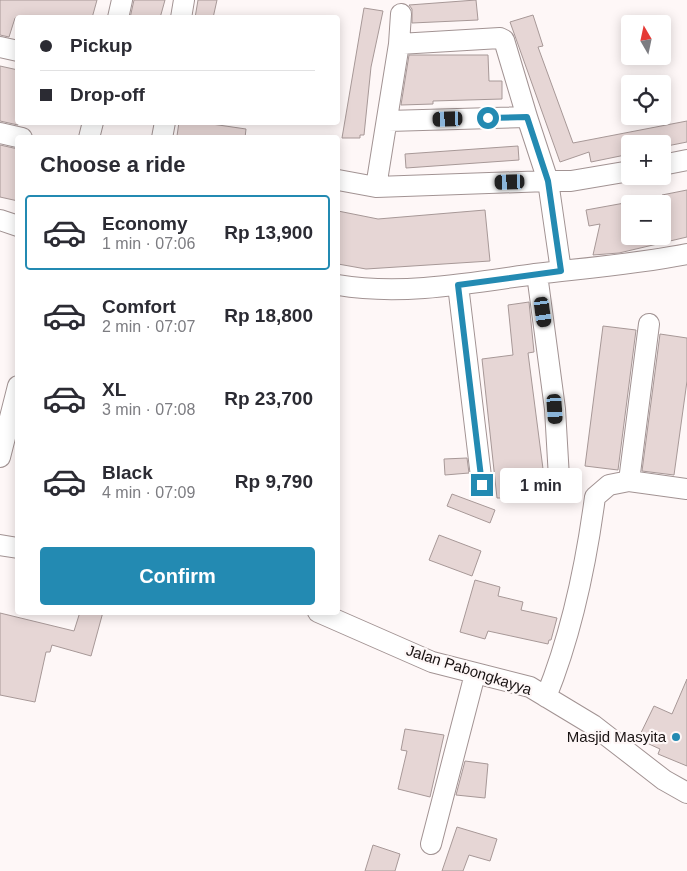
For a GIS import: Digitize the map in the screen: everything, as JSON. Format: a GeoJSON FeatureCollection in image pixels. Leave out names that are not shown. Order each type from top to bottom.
{"type":"FeatureCollection","features":[{"type":"Feature","properties":{"kind":"street"},"geometry":{"type":"LineString","coordinates":[[119,15],[122,0]]}},
{"type":"Feature","properties":{"kind":"street"},"geometry":{"type":"LineString","coordinates":[[182,15],[184,0]]}},
{"type":"Feature","properties":{"kind":"street"},"geometry":{"type":"LineString","coordinates":[[376,187],[388,121],[401,14]]}},
{"type":"Feature","properties":{"kind":"street"},"geometry":{"type":"LineString","coordinates":[[398,44],[500,38],[504,40],[548,181],[561,271]]}},
{"type":"Feature","properties":{"kind":"street"},"geometry":{"type":"LineString","coordinates":[[0,47],[15,50]]}},
{"type":"Feature","properties":{"kind":"street"},"geometry":{"type":"LineString","coordinates":[[388,121],[527,117]]}},
{"type":"Feature","properties":{"kind":"street"},"geometry":{"type":"LineString","coordinates":[[0,133],[15,136]]}},
{"type":"Feature","properties":{"kind":"street"},"geometry":{"type":"LineString","coordinates":[[671,163],[687,160]]}},
{"type":"Feature","properties":{"kind":"street"},"geometry":{"type":"LineString","coordinates":[[340,180],[376,187],[572,181],[621,173]]}},
{"type":"Feature","properties":{"kind":"street"},"geometry":{"type":"LineString","coordinates":[[0,220],[15,225]]}},
{"type":"Feature","properties":{"kind":"street"},"geometry":{"type":"LineString","coordinates":[[340,285],[385,289],[458,285],[561,271],[613,267],[687,254]]}},
{"type":"Feature","properties":{"kind":"street"},"geometry":{"type":"LineString","coordinates":[[537,274],[554,400],[559,478]]}},
{"type":"Feature","properties":{"kind":"street"},"geometry":{"type":"LineString","coordinates":[[458,285],[482,485]]}},
{"type":"Feature","properties":{"kind":"street"},"geometry":{"type":"LineString","coordinates":[[629,481],[650,324]]}},
{"type":"Feature","properties":{"kind":"street"},"geometry":{"type":"LineString","coordinates":[[0,458],[15,398]]}},
{"type":"Feature","properties":{"kind":"street"},"geometry":{"type":"LineString","coordinates":[[546,697],[556,674],[583,576],[596,497],[609,485],[629,481],[687,488]]}},
{"type":"Feature","properties":{"kind":"street"},"geometry":{"type":"LineString","coordinates":[[0,545],[15,548]]}},
{"type":"Feature","properties":{"kind":"street","name":"Jalan Pabongkayya"},"geometry":{"type":"LineString","coordinates":[[325,615],[432,662],[530,687],[593,725],[664,780],[687,793]]}},
{"type":"Feature","properties":{"kind":"street"},"geometry":{"type":"LineString","coordinates":[[431,844],[475,674]]}},
{"type":"Feature","properties":{"kind":"building"},"geometry":{"type":"Polygon","coordinates":[[[0,0],[97,0],[93,15],[15,15],[9,37],[0,35],[0,0]]]}},
{"type":"Feature","properties":{"kind":"building"},"geometry":{"type":"Polygon","coordinates":[[[134,0],[165,0],[161,15],[131,15],[134,0]]]}},
{"type":"Feature","properties":{"kind":"building"},"geometry":{"type":"Polygon","coordinates":[[[198,0],[217,0],[214,15],[196,15],[198,0]]]}},
{"type":"Feature","properties":{"kind":"building"},"geometry":{"type":"Polygon","coordinates":[[[476,0],[478,20],[412,23],[412,9],[409,5],[476,0]]]}},
{"type":"Feature","properties":{"kind":"building"},"geometry":{"type":"Polygon","coordinates":[[[364,8],[383,11],[371,67],[364,135],[360,135],[360,138],[342,138],[364,8]]]}},
{"type":"Feature","properties":{"kind":"building"},"geometry":{"type":"Polygon","coordinates":[[[533,15],[543,46],[538,47],[573,143],[687,121],[687,142],[671,145],[671,135],[621,135],[621,156],[591,162],[589,152],[560,162],[510,22],[533,15]]]}},
{"type":"Feature","properties":{"kind":"building"},"geometry":{"type":"Polygon","coordinates":[[[409,55],[488,55],[489,81],[502,81],[502,99],[433,101],[433,104],[401,105],[409,55]]]}},
{"type":"Feature","properties":{"kind":"building"},"geometry":{"type":"Polygon","coordinates":[[[0,66],[15,69],[15,124],[0,121],[0,66]]]}},
{"type":"Feature","properties":{"kind":"building"},"geometry":{"type":"Polygon","coordinates":[[[179,125],[219,125],[246,129],[245,135],[177,135],[179,125]]]}},
{"type":"Feature","properties":{"kind":"building"},"geometry":{"type":"Polygon","coordinates":[[[0,145],[15,148],[15,200],[0,197],[0,145]]]}},
{"type":"Feature","properties":{"kind":"building"},"geometry":{"type":"Polygon","coordinates":[[[518,146],[519,160],[406,168],[405,154],[518,146]]]}},
{"type":"Feature","properties":{"kind":"building"},"geometry":{"type":"Polygon","coordinates":[[[687,190],[687,237],[671,241],[671,195],[662,195],[687,190]]]}},
{"type":"Feature","properties":{"kind":"building"},"geometry":{"type":"Polygon","coordinates":[[[621,204],[621,245],[653,245],[619,253],[593,255],[600,224],[589,226],[586,210],[621,204]]]}},
{"type":"Feature","properties":{"kind":"building"},"geometry":{"type":"Polygon","coordinates":[[[485,210],[490,261],[366,269],[340,264],[340,211],[378,219],[485,210]]]}},
{"type":"Feature","properties":{"kind":"building"},"geometry":{"type":"Polygon","coordinates":[[[529,302],[534,352],[528,353],[546,492],[517,496],[517,498],[497,498],[482,359],[513,355],[508,305],[529,302]]]}},
{"type":"Feature","properties":{"kind":"building"},"geometry":{"type":"Polygon","coordinates":[[[603,326],[636,330],[618,470],[585,466],[603,326]]]}},
{"type":"Feature","properties":{"kind":"building"},"geometry":{"type":"Polygon","coordinates":[[[660,334],[687,338],[687,381],[674,475],[642,471],[660,334]]]}},
{"type":"Feature","properties":{"kind":"building"},"geometry":{"type":"Polygon","coordinates":[[[467,458],[469,473],[445,475],[444,459],[467,458]]]}},
{"type":"Feature","properties":{"kind":"building"},"geometry":{"type":"Polygon","coordinates":[[[452,494],[495,510],[490,523],[447,506],[452,494]]]}},
{"type":"Feature","properties":{"kind":"building"},"geometry":{"type":"Polygon","coordinates":[[[439,535],[481,551],[472,576],[429,560],[439,535]]]}},
{"type":"Feature","properties":{"kind":"building"},"geometry":{"type":"Polygon","coordinates":[[[475,580],[500,587],[498,596],[523,602],[521,610],[557,618],[551,640],[549,640],[548,644],[488,631],[485,639],[460,632],[475,580]]]}},
{"type":"Feature","properties":{"kind":"building"},"geometry":{"type":"Polygon","coordinates":[[[0,613],[74,631],[79,615],[102,615],[91,656],[52,645],[50,652],[46,652],[35,702],[0,695],[0,613]]]}},
{"type":"Feature","properties":{"kind":"building"},"geometry":{"type":"Polygon","coordinates":[[[687,679],[687,766],[658,754],[660,749],[638,739],[654,706],[672,714],[687,679]]]}},
{"type":"Feature","properties":{"kind":"building"},"geometry":{"type":"Polygon","coordinates":[[[405,729],[444,735],[430,797],[398,789],[407,751],[401,750],[405,729]]]}},
{"type":"Feature","properties":{"kind":"building"},"geometry":{"type":"Polygon","coordinates":[[[465,761],[488,764],[485,798],[456,795],[465,761]]]}},
{"type":"Feature","properties":{"kind":"building"},"geometry":{"type":"Polygon","coordinates":[[[457,827],[497,839],[490,861],[469,855],[463,871],[442,871],[457,827]]]}},
{"type":"Feature","properties":{"kind":"building"},"geometry":{"type":"Polygon","coordinates":[[[373,845],[400,854],[395,871],[365,871],[373,845]]]}},
{"type":"Feature","properties":{"kind":"place","name":"Masjid Masyita"},"geometry":{"type":"Point","coordinates":[676,737]}},
{"type":"Feature","properties":{"kind":"route"},"geometry":{"type":"LineString","coordinates":[[482,485],[458,285],[561,271],[548,181],[527,117],[488,118]]}}]}
